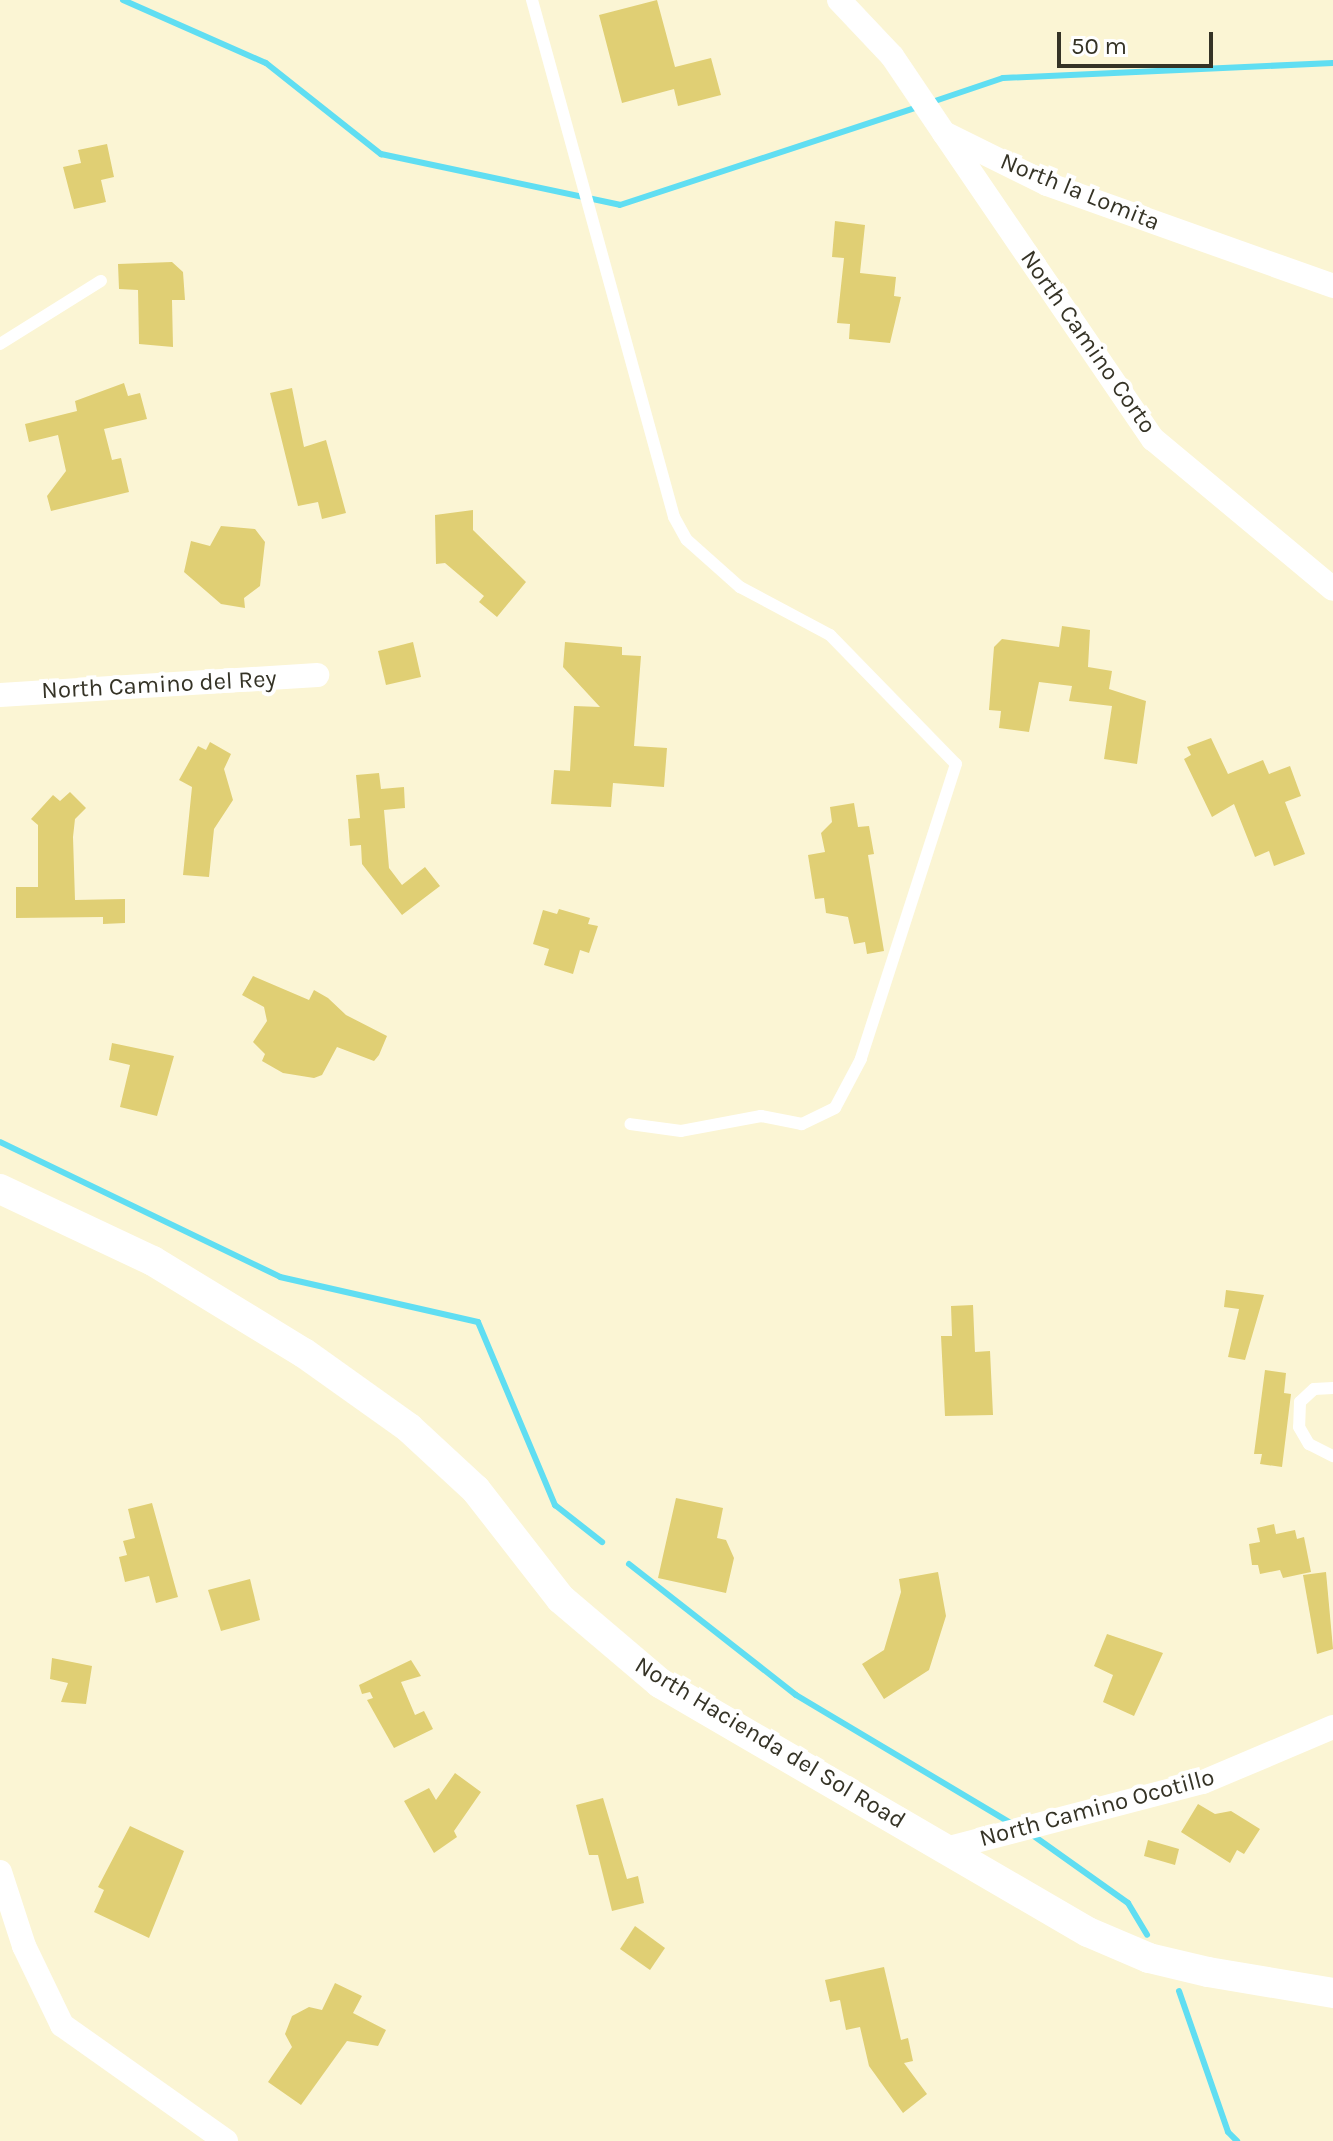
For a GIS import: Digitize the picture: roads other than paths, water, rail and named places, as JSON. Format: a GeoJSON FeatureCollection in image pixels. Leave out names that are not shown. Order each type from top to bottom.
{"type":"FeatureCollection","features":[{"type":"Feature","properties":{"kind":"street","name":"North la Lomita"},"geometry":{"type":"LineString","coordinates":[[839,0],[892,56],[944,133],[1047,184],[1333,286]]}},
{"type":"Feature","properties":{"kind":"street","name":"North Camino Corto"},"geometry":{"type":"LineString","coordinates":[[944,133],[1153,439],[1333,589]]}},
{"type":"Feature","properties":{"kind":"street","name":"North Camino del Rey"},"geometry":{"type":"LineString","coordinates":[[0,695],[317,675]]}},
{"type":"Feature","properties":{"kind":"street","name":"North Hacienda del Sol Road"},"geometry":{"type":"LineString","coordinates":[[0,1189],[144,1256],[304,1353],[420,1438],[476,1490],[561,1599],[660,1683],[949,1848],[1088,1932],[1149,1958],[1333,1993]]}},
{"type":"Feature","properties":{"kind":"street","name":"North Camino Ocotillo"},"geometry":{"type":"LineString","coordinates":[[949,1848],[1203,1782],[1333,1727]]}},
{"type":"Feature","properties":{"kind":"street"},"geometry":{"type":"LineString","coordinates":[[0,1872],[24,1946],[62,2025],[226,2141]]}},
{"type":"Feature","properties":{"kind":"lane"},"geometry":{"type":"LineString","coordinates":[[532,0],[674,517],[687,540],[740,587],[830,635],[956,764],[861,1059],[835,1108],[802,1124],[761,1116],[681,1131],[630,1124]]}},
{"type":"Feature","properties":{"kind":"lane"},"geometry":{"type":"LineString","coordinates":[[0,344],[101,281]]}},
{"type":"Feature","properties":{"kind":"lane"},"geometry":{"type":"LineString","coordinates":[[1333,1388],[1314,1389],[1300,1402],[1299,1427],[1309,1444],[1333,1456]]}},
{"type":"Feature","properties":{"kind":"waterway"},"geometry":{"type":"LineString","coordinates":[[123,0],[266,63],[381,154],[620,205],[918,107]]}},
{"type":"Feature","properties":{"kind":"waterway"},"geometry":{"type":"LineString","coordinates":[[929,103],[1003,78],[1333,63]]}},
{"type":"Feature","properties":{"kind":"waterway"},"geometry":{"type":"LineString","coordinates":[[0,1142],[280,1277],[478,1322],[555,1505],[602,1542]]}},
{"type":"Feature","properties":{"kind":"waterway"},"geometry":{"type":"LineString","coordinates":[[629,1564],[796,1695],[1014,1825]]}},
{"type":"Feature","properties":{"kind":"waterway"},"geometry":{"type":"LineString","coordinates":[[1031,1834],[1128,1903],[1147,1935]]}},
{"type":"Feature","properties":{"kind":"waterway"},"geometry":{"type":"LineString","coordinates":[[1179,1991],[1228,2132],[1237,2141]]}}]}
